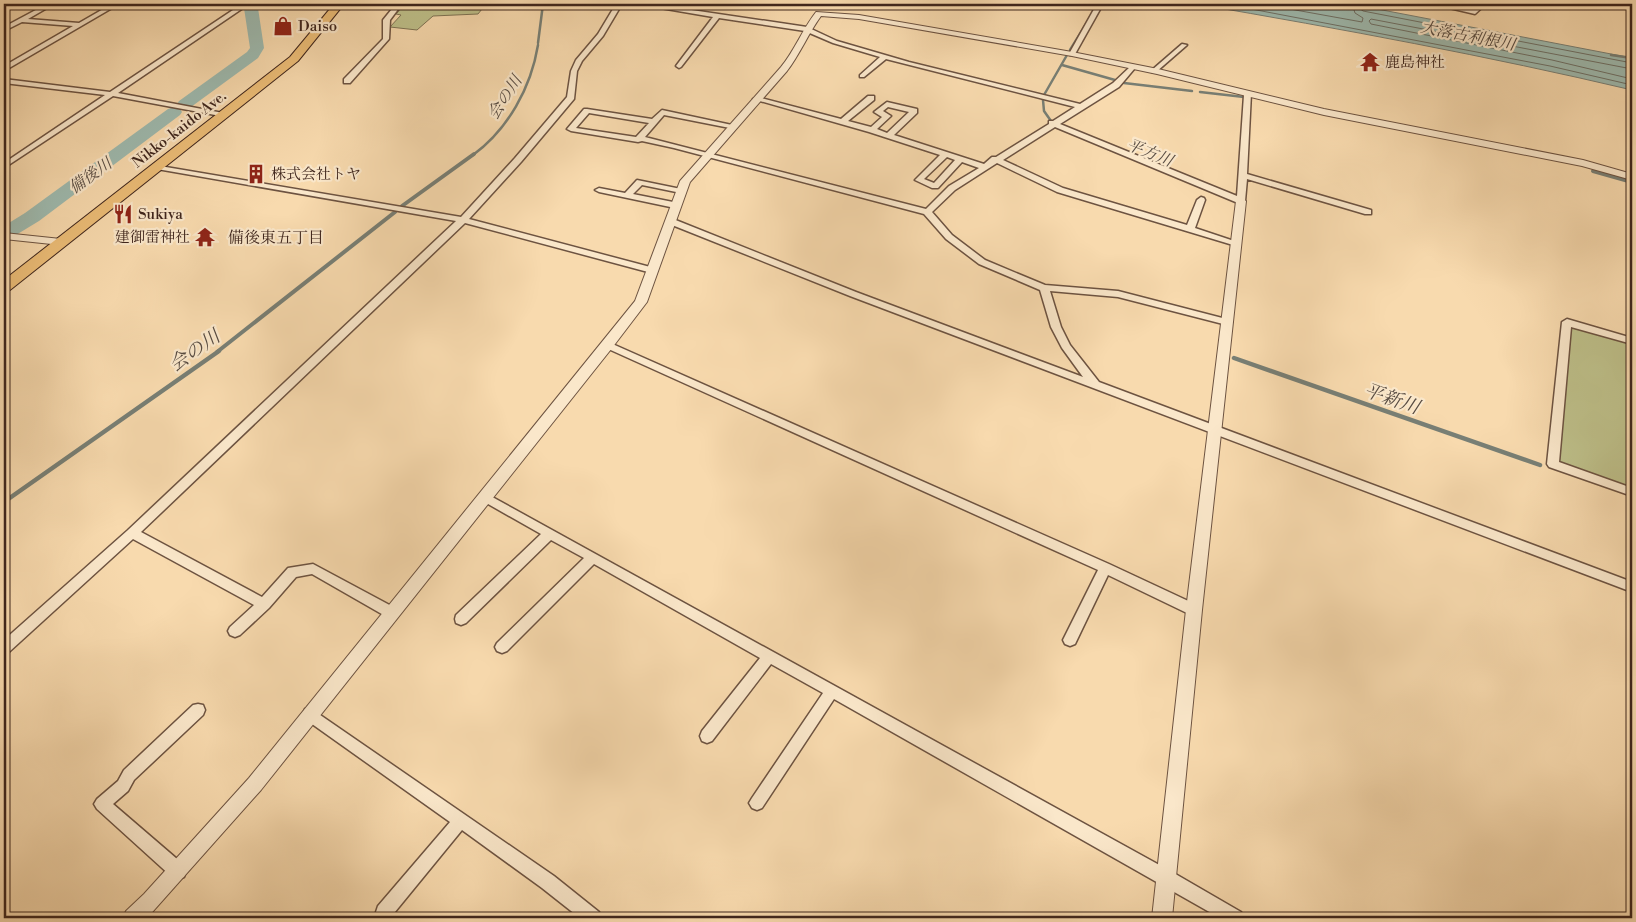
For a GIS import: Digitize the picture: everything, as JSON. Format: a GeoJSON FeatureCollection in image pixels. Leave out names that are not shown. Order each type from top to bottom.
{"type":"FeatureCollection","features":[{"type":"Feature","properties":{"kind":"highway","name":"Nikko-kaido Ave."},"geometry":{"type":"LineString","coordinates":[[4,287],[294,59],[320,31],[339,4]]}},
{"type":"Feature","properties":{"kind":"street"},"geometry":{"type":"LineString","coordinates":[[4,29],[51,4]]}},
{"type":"Feature","properties":{"kind":"street"},"geometry":{"type":"LineString","coordinates":[[4,69],[116,4]]}},
{"type":"Feature","properties":{"kind":"street"},"geometry":{"type":"LineString","coordinates":[[4,166],[246,4]]}},
{"type":"Feature","properties":{"kind":"street"},"geometry":{"type":"LineString","coordinates":[[312,4],[346,4]]}},
{"type":"Feature","properties":{"kind":"street"},"geometry":{"type":"LineString","coordinates":[[347,81],[386,39],[385,27],[387,19],[399,4]]}},
{"type":"Feature","properties":{"kind":"street"},"geometry":{"type":"LineString","coordinates":[[4,648],[132,533],[463,220],[518,160],[571,97],[574,71],[579,60],[601,35],[619,4]]}},
{"type":"Feature","properties":{"kind":"street"},"geometry":{"type":"LineString","coordinates":[[640,4],[807,29],[835,42],[1079,106]]}},
{"type":"Feature","properties":{"kind":"street"},"geometry":{"type":"LineString","coordinates":[[1072,54],[1100,4]]}},
{"type":"Feature","properties":{"kind":"street"},"geometry":{"type":"LineString","coordinates":[[1435,4],[1475,12],[1483,4]]}},
{"type":"Feature","properties":{"kind":"street"},"geometry":{"type":"LineString","coordinates":[[134,918],[255,784],[641,302],[651,270],[685,181],[795,55],[807,29],[819,14],[842,14],[1072,54],[1154,71],[1248,95],[1583,163],[1632,177]]}},
{"type":"Feature","properties":{"kind":"street"},"geometry":{"type":"LineString","coordinates":[[679,66],[717,16]]}},
{"type":"Feature","properties":{"kind":"street"},"geometry":{"type":"LineString","coordinates":[[22,20],[79,25]]}},
{"type":"Feature","properties":{"kind":"street"},"geometry":{"type":"LineString","coordinates":[[1154,71],[1184,45]]}},
{"type":"Feature","properties":{"kind":"street"},"geometry":{"type":"LineString","coordinates":[[862,76],[885,56]]}},
{"type":"Feature","properties":{"kind":"street"},"geometry":{"type":"LineString","coordinates":[[927,212],[952,188],[1079,106],[1116,85],[1133,67]]}},
{"type":"Feature","properties":{"kind":"street"},"geometry":{"type":"LineString","coordinates":[[4,81],[112,94],[223,116]]}},
{"type":"Feature","properties":{"kind":"street"},"geometry":{"type":"LineString","coordinates":[[1162,918],[1194,610],[1241,201],[1248,95]]}},
{"type":"Feature","properties":{"kind":"street"},"geometry":{"type":"LineString","coordinates":[[842,122],[871,98]]}},
{"type":"Feature","properties":{"kind":"street"},"geometry":{"type":"LineString","coordinates":[[757,99],[872,130],[984,167]]}},
{"type":"Feature","properties":{"kind":"street"},"geometry":{"type":"LineString","coordinates":[[872,130],[887,116],[878,112],[888,104],[914,111],[888,136]]}},
{"type":"Feature","properties":{"kind":"street"},"geometry":{"type":"LineString","coordinates":[[653,121],[587,111],[571,129],[638,140],[640,138],[708,153],[769,172],[927,212],[949,237],[982,262],[1044,288],[1118,294],[1227,322]]}},
{"type":"Feature","properties":{"kind":"street"},"geometry":{"type":"LineString","coordinates":[[640,138],[662,112],[732,127]]}},
{"type":"Feature","properties":{"kind":"street"},"geometry":{"type":"LineString","coordinates":[[1052,124],[1241,201]]}},
{"type":"Feature","properties":{"kind":"street"},"geometry":{"type":"LineString","coordinates":[[946,154],[919,180],[935,186],[961,159]]}},
{"type":"Feature","properties":{"kind":"street"},"geometry":{"type":"LineString","coordinates":[[995,159],[1060,190],[1236,243]]}},
{"type":"Feature","properties":{"kind":"street"},"geometry":{"type":"LineString","coordinates":[[158,167],[463,220],[651,270]]}},
{"type":"Feature","properties":{"kind":"street"},"geometry":{"type":"LineString","coordinates":[[1243,175],[1368,212]]}},
{"type":"Feature","properties":{"kind":"street"},"geometry":{"type":"LineString","coordinates":[[627,196],[640,182],[681,191]]}},
{"type":"Feature","properties":{"kind":"street"},"geometry":{"type":"LineString","coordinates":[[599,190],[675,205]]}},
{"type":"Feature","properties":{"kind":"street"},"geometry":{"type":"LineString","coordinates":[[1190,229],[1201,200]]}},
{"type":"Feature","properties":{"kind":"street"},"geometry":{"type":"LineString","coordinates":[[670,221],[853,294],[1632,587]]}},
{"type":"Feature","properties":{"kind":"street"},"geometry":{"type":"LineString","coordinates":[[5,237],[61,242]]}},
{"type":"Feature","properties":{"kind":"street"},"geometry":{"type":"LineString","coordinates":[[1044,288],[1056,327],[1066,346],[1096,386]]}},
{"type":"Feature","properties":{"kind":"street"},"geometry":{"type":"LineString","coordinates":[[1632,342],[1567,322],[1553,464],[1632,492]]}},
{"type":"Feature","properties":{"kind":"street"},"geometry":{"type":"LineString","coordinates":[[608,345],[1105,568],[1194,610]]}},
{"type":"Feature","properties":{"kind":"street"},"geometry":{"type":"LineString","coordinates":[[485,497],[1235,918]]}},
{"type":"Feature","properties":{"kind":"street"},"geometry":{"type":"LineString","coordinates":[[132,533],[264,604]]}},
{"type":"Feature","properties":{"kind":"street"},"geometry":{"type":"LineString","coordinates":[[462,619],[549,534]]}},
{"type":"Feature","properties":{"kind":"street"},"geometry":{"type":"LineString","coordinates":[[502,647],[593,557]]}},
{"type":"Feature","properties":{"kind":"street"},"geometry":{"type":"LineString","coordinates":[[1070,640],[1105,568]]}},
{"type":"Feature","properties":{"kind":"street"},"geometry":{"type":"LineString","coordinates":[[235,630],[264,604],[292,572],[313,569],[392,613]]}},
{"type":"Feature","properties":{"kind":"street"},"geometry":{"type":"LineString","coordinates":[[707,736],[770,657]]}},
{"type":"Feature","properties":{"kind":"street"},"geometry":{"type":"LineString","coordinates":[[757,803],[831,692]]}},
{"type":"Feature","properties":{"kind":"street"},"geometry":{"type":"LineString","coordinates":[[178,870],[102,804],[124,786],[129,775],[198,710]]}},
{"type":"Feature","properties":{"kind":"street"},"geometry":{"type":"LineString","coordinates":[[310,714],[548,882],[593,918]]}},
{"type":"Feature","properties":{"kind":"street"},"geometry":{"type":"LineString","coordinates":[[384,912],[461,820]]}},
{"type":"Feature","properties":{"kind":"green space"},"geometry":{"type":"Polygon","coordinates":[[[405,4],[486,4],[478,14],[433,16],[417,30],[390,27],[401,15],[396,14],[405,4]]]}},
{"type":"Feature","properties":{"kind":"green space"},"geometry":{"type":"Polygon","coordinates":[[[1567,322],[1632,341],[1632,492],[1553,464],[1567,322]]]}},
{"type":"Feature","properties":{"kind":"water","name":"大落古利根川"},"geometry":{"type":"Polygon","coordinates":[[[1196,4],[1351,4],[1632,58],[1632,90],[1415,44],[1196,4]]]}},
{"type":"Feature","properties":{"kind":"waterway","name":"会の川"},"geometry":{"type":"LineString","coordinates":[[538,43],[543,4]]}},
{"type":"Feature","properties":{"kind":"waterway","name":"備後川"},"geometry":{"type":"LineString","coordinates":[[185,104],[253,55],[257,48],[251,8]]}},
{"type":"Feature","properties":{"kind":"waterway","name":"平方川"},"geometry":{"type":"LineString","coordinates":[[1070,50],[1088,21]]}},
{"type":"Feature","properties":{"kind":"waterway","name":"会の川"},"geometry":{"type":"LineString","coordinates":[[473,155],[497,133],[516,106],[530,77],[538,45]]}},
{"type":"Feature","properties":{"kind":"waterway","name":"平方川"},"geometry":{"type":"LineString","coordinates":[[1044,95],[1067,55]]}},
{"type":"Feature","properties":{"kind":"waterway"},"geometry":{"type":"LineString","coordinates":[[1611,55],[1632,58]]}},
{"type":"Feature","properties":{"kind":"waterway","name":"平方川"},"geometry":{"type":"LineString","coordinates":[[1062,65],[1115,80]]}},
{"type":"Feature","properties":{"kind":"waterway","name":"平方川"},"geometry":{"type":"LineString","coordinates":[[1124,83],[1192,91]]}},
{"type":"Feature","properties":{"kind":"waterway","name":"平方川"},"geometry":{"type":"LineString","coordinates":[[1200,92],[1244,97]]}},
{"type":"Feature","properties":{"kind":"waterway","name":"平方川"},"geometry":{"type":"LineString","coordinates":[[1043,100],[1044,111],[1051,121]]}},
{"type":"Feature","properties":{"kind":"waterway","name":"備後川"},"geometry":{"type":"LineString","coordinates":[[4,234],[32,217],[174,112]]}},
{"type":"Feature","properties":{"kind":"waterway","name":"平方川"},"geometry":{"type":"LineString","coordinates":[[1057,127],[1121,154]]}},
{"type":"Feature","properties":{"kind":"waterway","name":"会の川"},"geometry":{"type":"LineString","coordinates":[[402,206],[474,154]]}},
{"type":"Feature","properties":{"kind":"waterway","name":"平方川"},"geometry":{"type":"LineString","coordinates":[[1593,171],[1632,182]]}},
{"type":"Feature","properties":{"kind":"waterway","name":"会の川"},"geometry":{"type":"LineString","coordinates":[[217,352],[395,212]]}},
{"type":"Feature","properties":{"kind":"waterway","name":"会の川"},"geometry":{"type":"LineString","coordinates":[[4,502],[219,351]]}},
{"type":"Feature","properties":{"kind":"waterway","name":"平新川"},"geometry":{"type":"LineString","coordinates":[[1234,358],[1540,465]]}},
{"type":"Feature","properties":{"kind":"place","name":"Daiso"},"geometry":{"type":"Point","coordinates":[283,26]}},
{"type":"Feature","properties":{"kind":"place","name":"鹿島神社"},"geometry":{"type":"Point","coordinates":[1370,62]}},
{"type":"Feature","properties":{"kind":"place","name":"株式会社トヤ"},"geometry":{"type":"Point","coordinates":[256,174]}},
{"type":"Feature","properties":{"kind":"place","name":"Sukiya"},"geometry":{"type":"Point","coordinates":[123,214]}},
{"type":"Feature","properties":{"kind":"place","name":"建御雷神社"},"geometry":{"type":"Point","coordinates":[205,237]}},
{"type":"Feature","properties":{"kind":"district","name":"備後東五丁目"},"geometry":{"type":"Point","coordinates":[276,237]}}]}
